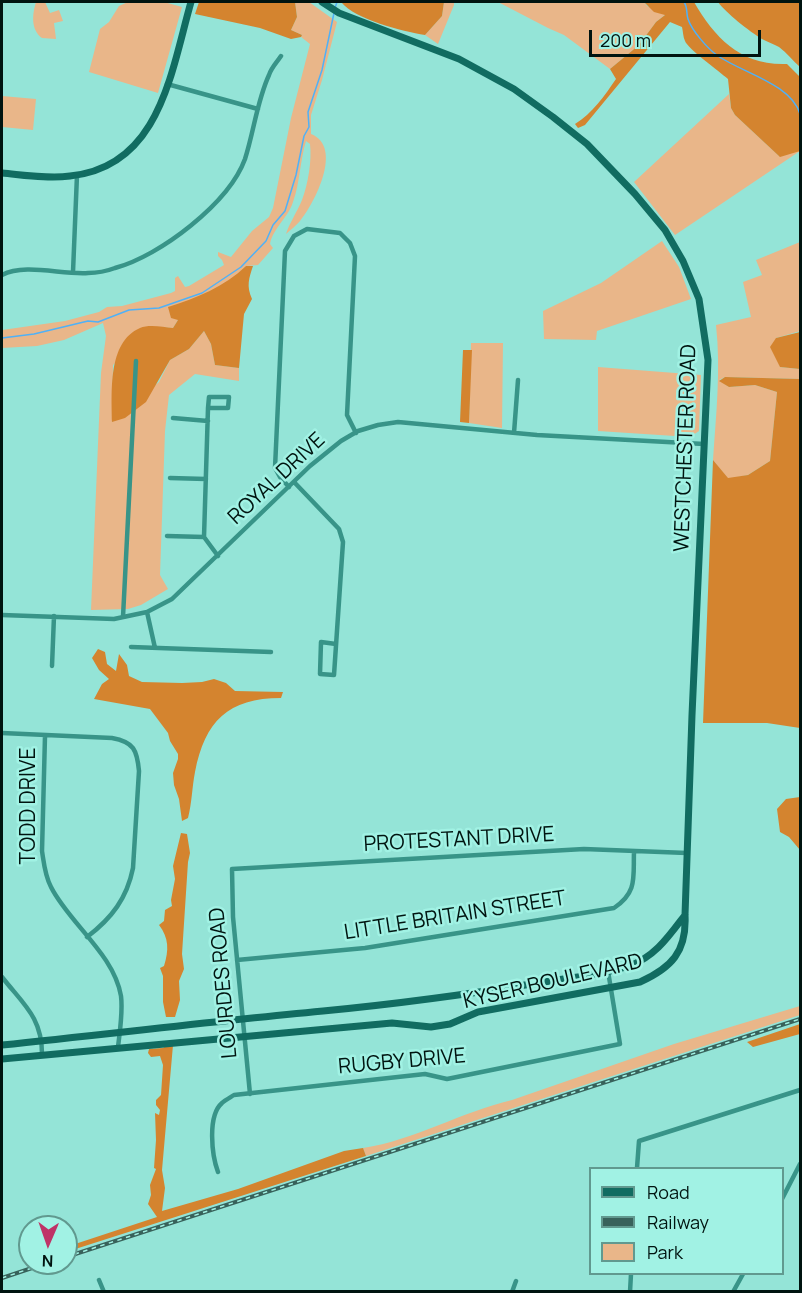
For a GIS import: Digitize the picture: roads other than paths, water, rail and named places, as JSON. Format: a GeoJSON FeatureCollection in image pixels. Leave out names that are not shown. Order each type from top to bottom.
{"type":"FeatureCollection","features":[{"type":"Feature","properties":{"kind":"street"},"geometry":{"type":"LineString","coordinates":[[2,174],[52,176],[91,173],[112,164],[130,152],[155,118],[191,2]]}},
{"type":"Feature","properties":{"kind":"street","name":"WESTCHESTER ROAD"},"geometry":{"type":"LineString","coordinates":[[322,2],[339,13],[459,59],[514,89],[553,117],[587,144],[635,194],[665,230],[683,261],[699,299],[708,360],[685,915]]}},
{"type":"Feature","properties":{"kind":"street"},"geometry":{"type":"LineString","coordinates":[[2,275],[21,270],[95,272],[113,269],[139,261],[167,245],[220,197],[236,177],[244,160],[269,73],[281,56]]}},
{"type":"Feature","properties":{"kind":"street"},"geometry":{"type":"LineString","coordinates":[[167,84],[258,109]]}},
{"type":"Feature","properties":{"kind":"street"},"geometry":{"type":"LineString","coordinates":[[73,272],[77,175]]}},
{"type":"Feature","properties":{"kind":"street"},"geometry":{"type":"LineString","coordinates":[[290,487],[275,468],[285,251],[294,236],[307,229],[340,233],[350,243],[355,256],[347,415],[356,433]]}},
{"type":"Feature","properties":{"kind":"street"},"geometry":{"type":"LineString","coordinates":[[123,617],[136,361]]}},
{"type":"Feature","properties":{"kind":"street"},"geometry":{"type":"LineString","coordinates":[[514,433],[518,380]]}},
{"type":"Feature","properties":{"kind":"street"},"geometry":{"type":"LineString","coordinates":[[208,408],[228,408],[229,398],[208,397],[204,537],[218,556]]}},
{"type":"Feature","properties":{"kind":"street"},"geometry":{"type":"LineString","coordinates":[[173,418],[208,421]]}},
{"type":"Feature","properties":{"kind":"street","name":"ROYAL DRIVE"},"geometry":{"type":"LineString","coordinates":[[2,615],[98,619],[147,612],[172,599],[294,482],[333,448],[356,433],[378,425],[398,422],[514,433],[704,444]]}},
{"type":"Feature","properties":{"kind":"street"},"geometry":{"type":"LineString","coordinates":[[170,478],[206,479]]}},
{"type":"Feature","properties":{"kind":"street"},"geometry":{"type":"LineString","coordinates":[[294,482],[339,530],[343,542],[334,675],[320,674],[321,642],[336,644]]}},
{"type":"Feature","properties":{"kind":"street"},"geometry":{"type":"LineString","coordinates":[[167,536],[204,537]]}},
{"type":"Feature","properties":{"kind":"street"},"geometry":{"type":"LineString","coordinates":[[147,612],[155,648]]}},
{"type":"Feature","properties":{"kind":"street"},"geometry":{"type":"LineString","coordinates":[[52,666],[54,616]]}},
{"type":"Feature","properties":{"kind":"street"},"geometry":{"type":"LineString","coordinates":[[131,647],[271,652]]}},
{"type":"Feature","properties":{"kind":"street"},"geometry":{"type":"LineString","coordinates":[[2,734],[124,740],[134,748],[138,757],[134,868],[121,902],[111,916],[87,937]]}},
{"type":"Feature","properties":{"kind":"street","name":"TODD DRIVE"},"geometry":{"type":"LineString","coordinates":[[45,736],[42,851],[45,870],[58,899],[116,978],[121,995],[118,1047]]}},
{"type":"Feature","properties":{"kind":"street","name":"PROTESTANT DRIVE"},"geometry":{"type":"LineString","coordinates":[[232,869],[584,849],[687,854]]}},
{"type":"Feature","properties":{"kind":"street","name":"LITTLE BRITAIN STREET"},"geometry":{"type":"LineString","coordinates":[[237,960],[365,948],[614,908],[632,891],[634,851]]}},
{"type":"Feature","properties":{"kind":"street","name":"LOURDES ROAD"},"geometry":{"type":"LineString","coordinates":[[232,869],[233,917],[241,1018],[245,1036],[250,1094]]}},
{"type":"Feature","properties":{"kind":"street","name":"KYSER BOULEVARD"},"geometry":{"type":"LineString","coordinates":[[2,1045],[241,1018],[398,1004],[608,971],[629,966],[648,957],[662,945],[685,915]]}},
{"type":"Feature","properties":{"kind":"street","name":"KYSER BOULEVARD"},"geometry":{"type":"LineString","coordinates":[[2,1059],[392,1023],[431,1027],[450,1024],[478,1012],[640,982],[658,974],[671,963],[682,945],[686,929],[685,915]]}},
{"type":"Feature","properties":{"kind":"street","name":"RUGBY DRIVE"},"geometry":{"type":"LineString","coordinates":[[218,1172],[212,1157],[215,1113],[222,1102],[234,1095],[425,1074],[447,1078],[620,1044],[608,971]]}},
{"type":"Feature","properties":{"kind":"street"},"geometry":{"type":"LineString","coordinates":[[2,977],[40,1028],[42,1054]]}},
{"type":"Feature","properties":{"kind":"street"},"geometry":{"type":"LineString","coordinates":[[638,1167],[639,1141],[800,1090],[801,1097]]}},
{"type":"Feature","properties":{"kind":"street"},"geometry":{"type":"LineString","coordinates":[[784,1197],[801,1164]]}},
{"type":"Feature","properties":{"kind":"street"},"geometry":{"type":"LineString","coordinates":[[630,1292],[631,1275]]}},
{"type":"Feature","properties":{"kind":"street"},"geometry":{"type":"LineString","coordinates":[[733,1292],[742,1275]]}},
{"type":"Feature","properties":{"kind":"street"},"geometry":{"type":"LineString","coordinates":[[99,1280],[104,1292]]}},
{"type":"Feature","properties":{"kind":"street"},"geometry":{"type":"LineString","coordinates":[[512,1292],[516,1281]]}},
{"type":"Feature","properties":{"kind":"waterway"},"geometry":{"type":"LineString","coordinates":[[335,8],[337,2]]}},
{"type":"Feature","properties":{"kind":"waterway"},"geometry":{"type":"LineString","coordinates":[[684,2],[690,24],[710,49],[728,62],[777,87],[795,104],[800,114]]}},
{"type":"Feature","properties":{"kind":"waterway"},"geometry":{"type":"LineString","coordinates":[[2,338],[34,334],[88,321],[98,322],[129,310],[159,308],[202,293],[241,267],[266,241],[273,225],[285,211],[296,175],[304,136],[309,127],[308,112],[322,70],[334,13]]}},
{"type":"Feature","properties":{"kind":"railway"},"geometry":{"type":"LineString","coordinates":[[78,1253],[800,1019]]}},
{"type":"Feature","properties":{"kind":"railway"},"geometry":{"type":"LineString","coordinates":[[2,1278],[18,1273]]}}]}
